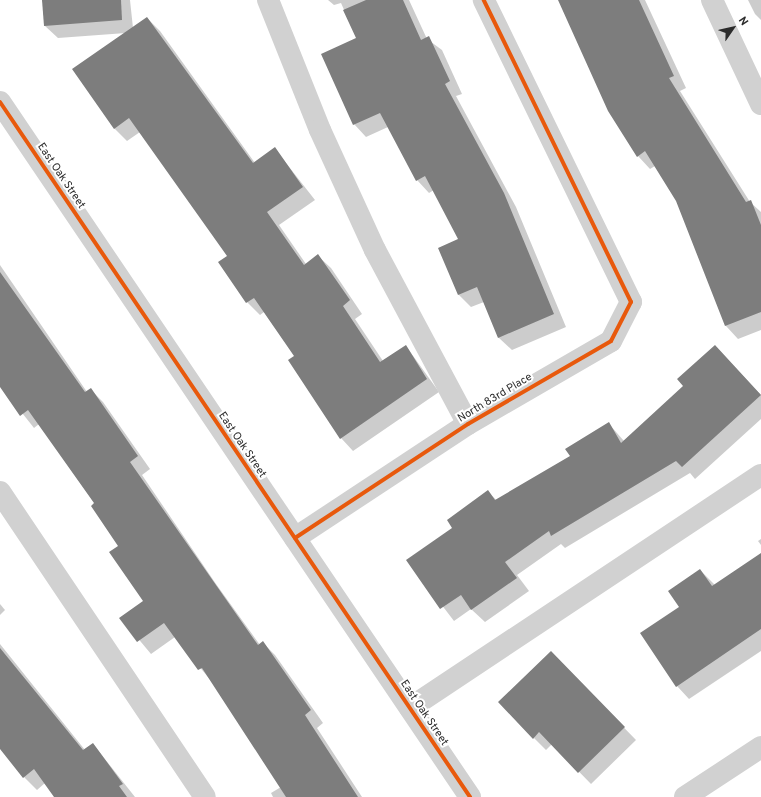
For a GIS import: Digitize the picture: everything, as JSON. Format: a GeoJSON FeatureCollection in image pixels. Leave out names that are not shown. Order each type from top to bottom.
{"type":"FeatureCollection","features":[{"type":"Feature","properties":{"kind":"street"},"geometry":{"type":"LineString","coordinates":[[268,0],[320,130],[375,250],[468,424]]}},
{"type":"Feature","properties":{"kind":"street","name":"North 83rd Place"},"geometry":{"type":"LineString","coordinates":[[295,538],[468,424],[611,341],[631,302],[484,0]]}},
{"type":"Feature","properties":{"kind":"street"},"geometry":{"type":"LineString","coordinates":[[712,0],[761,104]]}},
{"type":"Feature","properties":{"kind":"street","name":"East Oak Street"},"geometry":{"type":"LineString","coordinates":[[0,102],[470,797]]}},
{"type":"Feature","properties":{"kind":"street"},"geometry":{"type":"LineString","coordinates":[[410,708],[761,475]]}},
{"type":"Feature","properties":{"kind":"street"},"geometry":{"type":"LineString","coordinates":[[0,492],[205,797]]}},
{"type":"Feature","properties":{"kind":"street"},"geometry":{"type":"LineString","coordinates":[[685,797],[761,747]]}},
{"type":"Feature","properties":{"kind":"building"},"geometry":{"type":"Polygon","coordinates":[[[42,0],[121,0],[122,20],[44,26],[42,0]]]}},
{"type":"Feature","properties":{"kind":"building"},"geometry":{"type":"Polygon","coordinates":[[[366,0],[403,0],[421,40],[429,36],[450,81],[445,84],[504,193],[554,314],[498,338],[477,287],[458,295],[438,248],[458,239],[425,176],[416,181],[380,113],[353,125],[321,54],[356,38],[343,10],[366,0]]]}},
{"type":"Feature","properties":{"kind":"building"},"geometry":{"type":"Polygon","coordinates":[[[558,0],[639,0],[674,76],[669,78],[746,202],[751,200],[761,225],[761,312],[725,326],[676,201],[645,151],[637,157],[608,111],[558,0]]]}},
{"type":"Feature","properties":{"kind":"building"},"geometry":{"type":"Polygon","coordinates":[[[147,17],[253,163],[275,147],[303,187],[267,212],[304,265],[318,254],[350,300],[343,306],[380,362],[406,345],[427,379],[340,439],[288,360],[294,356],[254,298],[246,303],[218,262],[227,256],[129,118],[114,129],[72,69],[147,17]]]}},
{"type":"Feature","properties":{"kind":"building"},"geometry":{"type":"Polygon","coordinates":[[[0,272],[85,392],[91,388],[138,456],[130,462],[258,645],[263,641],[311,710],[305,715],[358,797],[286,797],[202,668],[198,670],[164,623],[137,642],[119,618],[143,601],[109,552],[118,546],[91,506],[94,503],[28,410],[20,416],[0,387],[0,272]]]}},
{"type":"Feature","properties":{"kind":"building"},"geometry":{"type":"Polygon","coordinates":[[[715,345],[761,395],[682,467],[676,461],[551,536],[549,531],[505,562],[517,578],[471,610],[461,595],[440,609],[406,560],[452,528],[447,520],[488,490],[495,500],[570,456],[565,449],[609,422],[621,443],[683,386],[677,379],[715,345]]]}},
{"type":"Feature","properties":{"kind":"building"},"geometry":{"type":"Polygon","coordinates":[[[761,553],[761,629],[676,687],[640,633],[679,607],[668,591],[700,569],[712,586],[761,553]]]}},
{"type":"Feature","properties":{"kind":"building"},"geometry":{"type":"Polygon","coordinates":[[[0,648],[83,750],[93,743],[123,784],[119,786],[127,797],[54,797],[34,769],[23,778],[0,749],[0,648]]]}},
{"type":"Feature","properties":{"kind":"building"},"geometry":{"type":"Polygon","coordinates":[[[551,651],[625,727],[578,773],[539,732],[533,739],[498,702],[551,651]]]}},
{"type":"Feature","properties":{"kind":"cycle path"},"geometry":{"type":"LineString","coordinates":[[295,538],[468,424],[611,341],[631,302],[484,0]]}},
{"type":"Feature","properties":{"kind":"cycle path"},"geometry":{"type":"LineString","coordinates":[[0,102],[470,797]]}}]}
